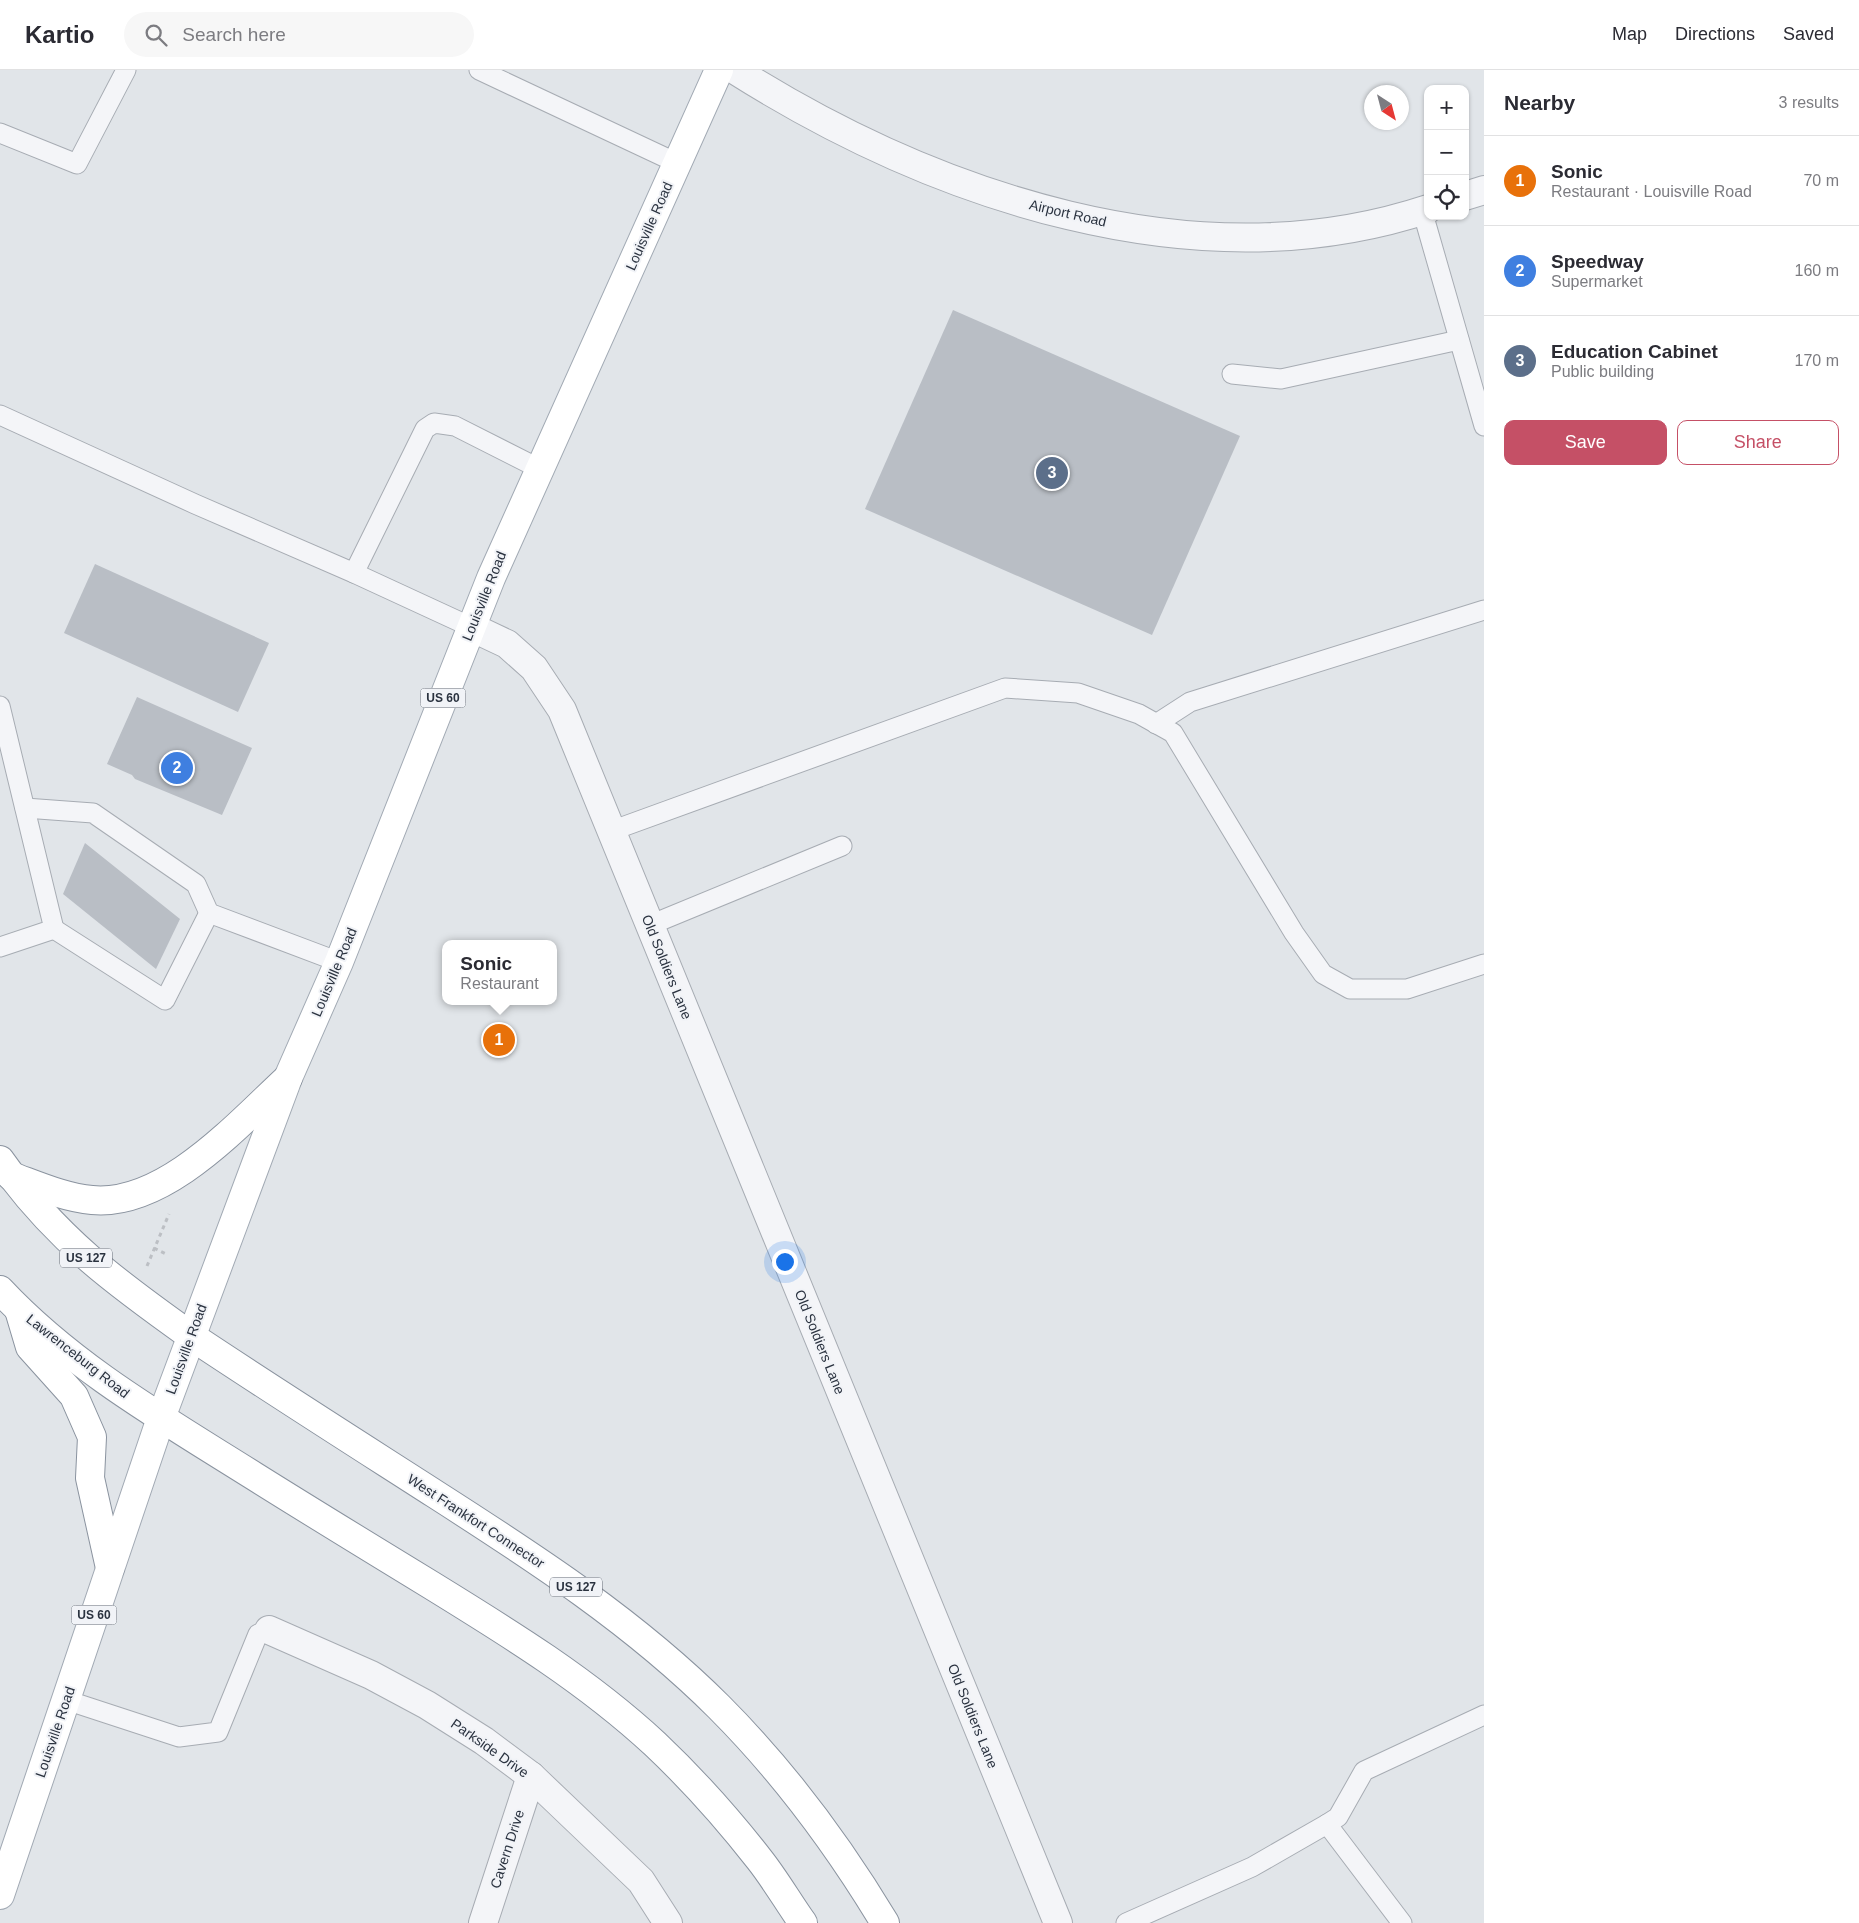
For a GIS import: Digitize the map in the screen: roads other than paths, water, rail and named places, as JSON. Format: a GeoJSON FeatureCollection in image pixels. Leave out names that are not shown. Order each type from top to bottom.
{"type":"FeatureCollection","features":[{"type":"Feature","properties":{"kind":"main road","name":"Louisville Road"},"geometry":{"type":"LineString","coordinates":[[0,1895],[160,1418],[288,1078],[339,962],[491,578],[719,70]]}},
{"type":"Feature","properties":{"kind":"main road"},"geometry":{"type":"LineString","coordinates":[[6,1168],[49,1189],[92,1200],[129,1198],[176,1175],[221,1140],[288,1078]]}},
{"type":"Feature","properties":{"kind":"main road","name":"US 127"},"geometry":{"type":"LineString","coordinates":[[6,1168],[55,1228],[92,1262],[191,1336]]}},
{"type":"Feature","properties":{"kind":"main road","name":"Lawrenceburg Road"},"geometry":{"type":"LineString","coordinates":[[0,1290],[19,1310],[82,1363],[160,1418]]}},
{"type":"Feature","properties":{"kind":"main road"},"geometry":{"type":"LineString","coordinates":[[19,1310],[30,1347],[74,1396],[92,1437],[90,1478],[110,1568]]}},
{"type":"Feature","properties":{"kind":"main road","name":"West Frankfort Connector"},"geometry":{"type":"LineString","coordinates":[[191,1336],[574,1585],[657,1650],[719,1707],[786,1780],[829,1835],[884,1923]]}},
{"type":"Feature","properties":{"kind":"main road"},"geometry":{"type":"LineString","coordinates":[[160,1418],[469,1608],[533,1649],[596,1693],[655,1744],[710,1800],[760,1861],[803,1923]]}},
{"type":"Feature","properties":{"kind":"street","name":"Airport Road"},"geometry":{"type":"LineString","coordinates":[[735,70],[800,110],[874,147],[963,184],[1065,214],[1179,234],[1238,238],[1299,234],[1360,225],[1424,210]]}},
{"type":"Feature","properties":{"kind":"street"},"geometry":{"type":"LineString","coordinates":[[1469,195],[1484,190]]}},
{"type":"Feature","properties":{"kind":"street","name":"Old Soldiers Lane"},"geometry":{"type":"LineString","coordinates":[[471,627],[507,644],[534,668],[562,710],[1058,1923]]}},
{"type":"Feature","properties":{"kind":"street","name":"Parkside Drive"},"geometry":{"type":"LineString","coordinates":[[269,1630],[330,1655],[427,1705],[484,1741],[531,1776],[641,1881],[668,1923]]}},
{"type":"Feature","properties":{"kind":"street","name":"Cavern Drive"},"geometry":{"type":"LineString","coordinates":[[483,1923],[531,1776]]}},
{"type":"Feature","properties":{"kind":"lane"},"geometry":{"type":"LineString","coordinates":[[0,133],[77,164],[126,70]]}},
{"type":"Feature","properties":{"kind":"lane"},"geometry":{"type":"LineString","coordinates":[[480,70],[677,163]]}},
{"type":"Feature","properties":{"kind":"lane"},"geometry":{"type":"LineString","coordinates":[[1428,220],[1484,426]]}},
{"type":"Feature","properties":{"kind":"lane"},"geometry":{"type":"LineString","coordinates":[[1232,374],[1282,379],[1459,340]]}},
{"type":"Feature","properties":{"kind":"lane"},"geometry":{"type":"LineString","coordinates":[[0,415],[471,627]]}},
{"type":"Feature","properties":{"kind":"lane"},"geometry":{"type":"LineString","coordinates":[[354,573],[426,429],[434,423],[455,426],[540,469]]}},
{"type":"Feature","properties":{"kind":"lane"},"geometry":{"type":"LineString","coordinates":[[1156,724],[1190,702],[1484,610]]}},
{"type":"Feature","properties":{"kind":"lane"},"geometry":{"type":"LineString","coordinates":[[611,831],[1006,688],[1078,693],[1139,714],[1173,733],[1294,933],[1323,974],[1350,989],[1407,989],[1484,964]]}},
{"type":"Feature","properties":{"kind":"lane"},"geometry":{"type":"LineString","coordinates":[[0,706],[54,929],[165,1000],[209,914]]}},
{"type":"Feature","properties":{"kind":"lane"},"geometry":{"type":"LineString","coordinates":[[25,808],[92,813],[196,884],[209,914],[339,962]]}},
{"type":"Feature","properties":{"kind":"lane"},"geometry":{"type":"LineString","coordinates":[[650,925],[842,846]]}},
{"type":"Feature","properties":{"kind":"lane"},"geometry":{"type":"LineString","coordinates":[[0,946],[54,929]]}},
{"type":"Feature","properties":{"kind":"lane"},"geometry":{"type":"LineString","coordinates":[[66,1700],[179,1737],[218,1732],[258,1634],[269,1630]]}},
{"type":"Feature","properties":{"kind":"lane"},"geometry":{"type":"LineString","coordinates":[[1126,1923],[1252,1867],[1338,1817],[1364,1771],[1484,1715]]}},
{"type":"Feature","properties":{"kind":"lane"},"geometry":{"type":"LineString","coordinates":[[1326,1824],[1402,1923]]}},
{"type":"Feature","properties":{"kind":"place","name":"Education Cabinet"},"geometry":{"type":"Point","coordinates":[1052,473]}},
{"type":"Feature","properties":{"kind":"place","name":"Speedway"},"geometry":{"type":"Point","coordinates":[177,768]}},
{"type":"Feature","properties":{"kind":"place","name":"Sonic"},"geometry":{"type":"Point","coordinates":[499,1040]}}]}
